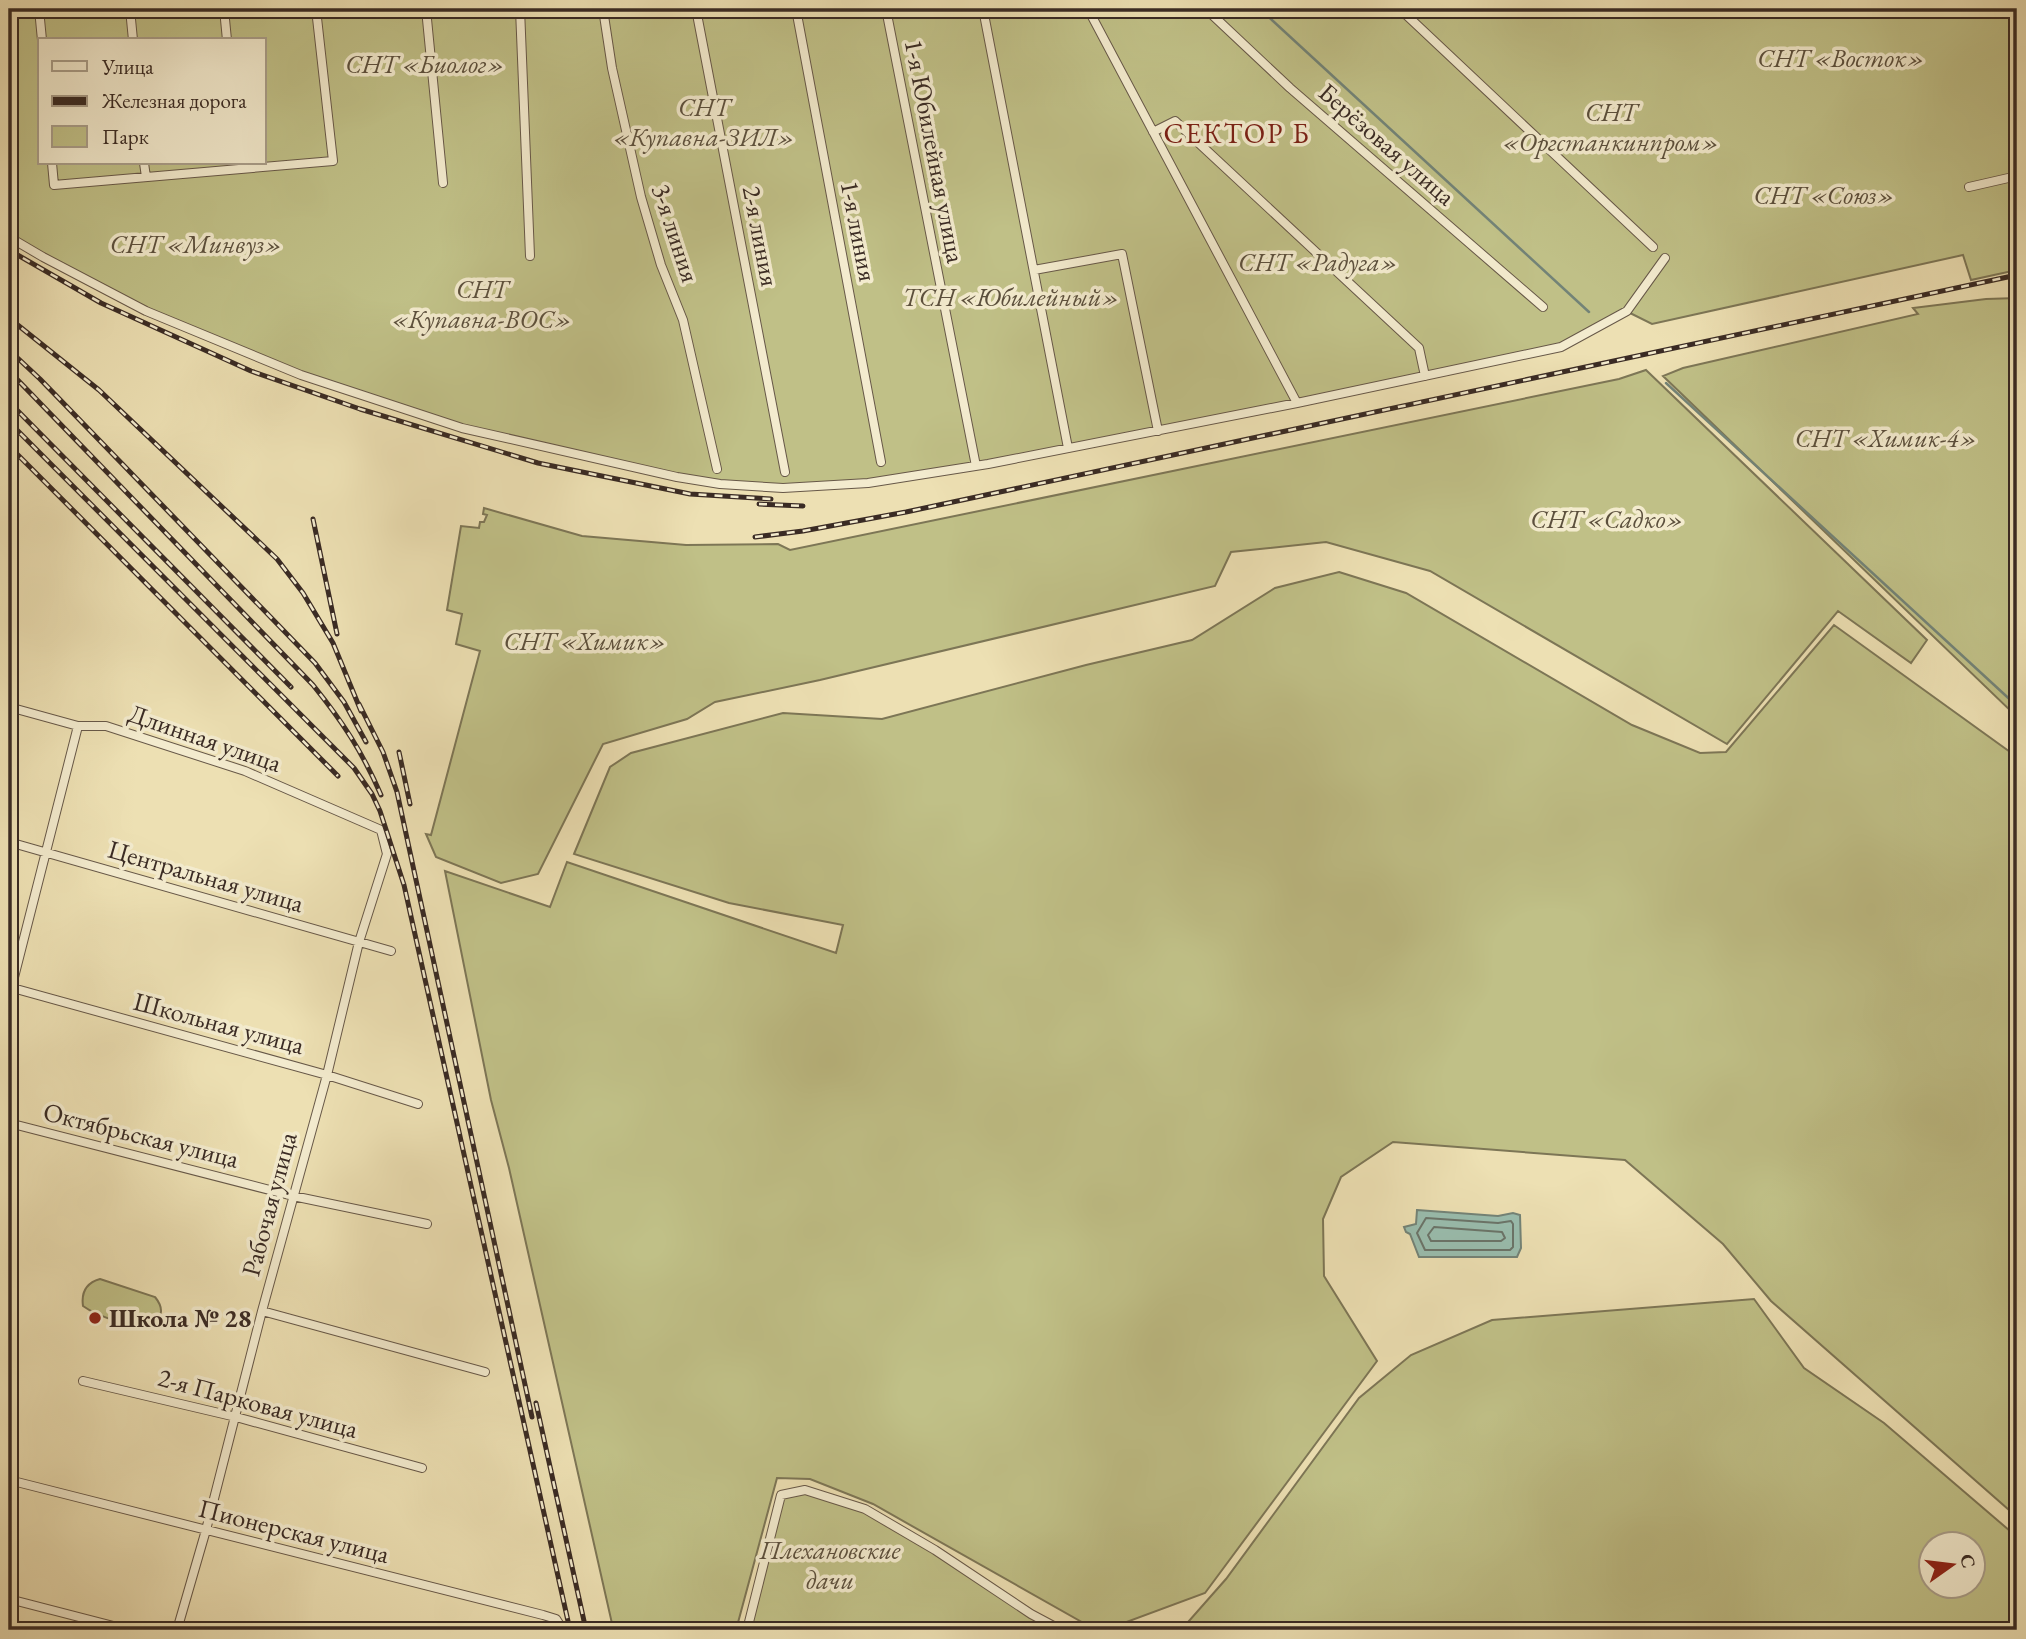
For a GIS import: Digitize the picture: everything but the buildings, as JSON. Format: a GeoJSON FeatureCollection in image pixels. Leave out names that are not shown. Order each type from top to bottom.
{"type":"FeatureCollection","features":[{"type":"Feature","properties":{"kind":"street"},"geometry":{"type":"LineString","coordinates":[[39,9],[42,38]]}},
{"type":"Feature","properties":{"kind":"street"},"geometry":{"type":"LineString","coordinates":[[130,9],[133,38]]}},
{"type":"Feature","properties":{"kind":"street"},"geometry":{"type":"LineString","coordinates":[[224,9],[227,38]]}},
{"type":"Feature","properties":{"kind":"street"},"geometry":{"type":"LineString","coordinates":[[52,164],[54,185],[239,166],[333,161],[316,9]]}},
{"type":"Feature","properties":{"kind":"street"},"geometry":{"type":"LineString","coordinates":[[426,9],[443,183]]}},
{"type":"Feature","properties":{"kind":"street"},"geometry":{"type":"LineString","coordinates":[[520,9],[530,256]]}},
{"type":"Feature","properties":{"kind":"street","name":"3-я линия"},"geometry":{"type":"LineString","coordinates":[[603,9],[612,68],[641,197],[661,265],[683,320],[717,469]]}},
{"type":"Feature","properties":{"kind":"street","name":"2-я линия"},"geometry":{"type":"LineString","coordinates":[[696,9],[785,472]]}},
{"type":"Feature","properties":{"kind":"street","name":"1-я линия"},"geometry":{"type":"LineString","coordinates":[[796,9],[881,462]]}},
{"type":"Feature","properties":{"kind":"street","name":"1-я Юбилейная улица"},"geometry":{"type":"LineString","coordinates":[[886,9],[976,466]]}},
{"type":"Feature","properties":{"kind":"street"},"geometry":{"type":"LineString","coordinates":[[983,9],[1068,448]]}},
{"type":"Feature","properties":{"kind":"street"},"geometry":{"type":"LineString","coordinates":[[1088,9],[1297,403]]}},
{"type":"Feature","properties":{"kind":"street","name":"Берёзовая улица"},"geometry":{"type":"LineString","coordinates":[[1206,9],[1290,88],[1543,307]]}},
{"type":"Feature","properties":{"kind":"street"},"geometry":{"type":"LineString","coordinates":[[1400,9],[1653,247]]}},
{"type":"Feature","properties":{"kind":"street"},"geometry":{"type":"LineString","coordinates":[[1153,132],[1175,121],[1419,348],[1425,376]]}},
{"type":"Feature","properties":{"kind":"street"},"geometry":{"type":"LineString","coordinates":[[145,164],[146,177]]}},
{"type":"Feature","properties":{"kind":"street"},"geometry":{"type":"LineString","coordinates":[[1969,187],[2017,176]]}},
{"type":"Feature","properties":{"kind":"street"},"geometry":{"type":"LineString","coordinates":[[9,237],[146,311],[301,375],[462,428],[677,477],[720,484],[783,488],[869,483],[976,466],[1297,403],[1561,347],[1627,311],[1665,258]]}},
{"type":"Feature","properties":{"kind":"street"},"geometry":{"type":"LineString","coordinates":[[1034,270],[1122,254],[1158,431]]}},
{"type":"Feature","properties":{"kind":"street","name":"Длинная улица"},"geometry":{"type":"LineString","coordinates":[[9,707],[78,726],[106,726],[246,771],[381,831]]}},
{"type":"Feature","properties":{"kind":"street"},"geometry":{"type":"LineString","coordinates":[[9,991],[78,726]]}},
{"type":"Feature","properties":{"kind":"street","name":"Рабочая улица"},"geometry":{"type":"LineString","coordinates":[[177,1630],[327,1074],[359,942],[387,855],[381,831]]}},
{"type":"Feature","properties":{"kind":"street","name":"Центральная улица"},"geometry":{"type":"LineString","coordinates":[[9,842],[391,951]]}},
{"type":"Feature","properties":{"kind":"street","name":"Школьная улица"},"geometry":{"type":"LineString","coordinates":[[9,991],[327,1074],[418,1104]]}},
{"type":"Feature","properties":{"kind":"street","name":"Октябрьская улица"},"geometry":{"type":"LineString","coordinates":[[9,1123],[293,1196],[427,1224]]}},
{"type":"Feature","properties":{"kind":"street"},"geometry":{"type":"LineString","coordinates":[[261,1311],[485,1373]]}},
{"type":"Feature","properties":{"kind":"street","name":"2-я Парковая улица"},"geometry":{"type":"LineString","coordinates":[[83,1381],[236,1417],[422,1468]]}},
{"type":"Feature","properties":{"kind":"street","name":"Пионерская улица"},"geometry":{"type":"LineString","coordinates":[[9,1480],[543,1615],[556,1619],[564,1630]]}},
{"type":"Feature","properties":{"kind":"street"},"geometry":{"type":"LineString","coordinates":[[747,1630],[781,1495],[805,1490],[865,1509],[935,1550],[1031,1614],[1061,1630]]}},
{"type":"Feature","properties":{"kind":"street"},"geometry":{"type":"LineString","coordinates":[[9,1599],[129,1630]]}},
{"type":"Feature","properties":{"kind":"green space"},"geometry":{"type":"Polygon","coordinates":[[[9,9],[2017,9],[2017,270],[1971,280],[1963,255],[1652,324],[1626,311],[1561,347],[1297,403],[868,483],[783,488],[720,484],[462,428],[301,375],[146,311],[9,237],[9,9]]]}},
{"type":"Feature","properties":{"kind":"green space","name":"СНТ «Химик-4»"},"geometry":{"type":"Polygon","coordinates":[[[2017,298],[2017,717],[1663,376],[1683,368],[1918,314],[1913,308],[2017,298]]]}},
{"type":"Feature","properties":{"kind":"green space"},"geometry":{"type":"Polygon","coordinates":[[[1646,370],[1927,640],[1911,663],[1838,611],[1727,744],[1430,571],[1326,542],[1231,552],[1215,586],[820,680],[715,702],[687,719],[603,744],[538,874],[501,883],[436,857],[426,834],[431,835],[480,651],[456,644],[462,614],[447,610],[461,526],[479,528],[480,522],[484,522],[487,515],[483,514],[484,508],[582,536],[686,545],[778,544],[790,550],[1619,379],[1646,370]]]}},
{"type":"Feature","properties":{"kind":"green space"},"geometry":{"type":"Polygon","coordinates":[[[1339,572],[1406,593],[1632,725],[1700,753],[1726,752],[1834,625],[2017,757],[2017,1517],[1771,1301],[1723,1244],[1625,1160],[1393,1142],[1341,1177],[1323,1219],[1324,1276],[1377,1361],[1205,1593],[1105,1630],[1096,1630],[873,1504],[810,1479],[777,1478],[736,1630],[613,1628],[509,1168],[491,1100],[445,871],[550,907],[567,862],[836,953],[843,925],[729,903],[574,854],[610,767],[631,753],[783,713],[882,719],[1192,640],[1275,588],[1339,572]]]}},
{"type":"Feature","properties":{"kind":"green space"},"geometry":{"type":"Polygon","coordinates":[[[100,1279],[155,1297],[161,1312],[155,1326],[118,1322],[83,1306],[86,1289],[100,1279]]]}},
{"type":"Feature","properties":{"kind":"green space"},"geometry":{"type":"Polygon","coordinates":[[[1754,1299],[1804,1368],[1884,1423],[2017,1537],[2017,1630],[1181,1630],[1226,1579],[1359,1398],[1411,1355],[1492,1320],[1754,1299]]]}},
{"type":"Feature","properties":{"kind":"green space","name":"Плехановские дачи"},"geometry":{"type":"Polygon","coordinates":[[[805,1490],[865,1509],[1061,1630],[747,1630],[781,1495],[805,1490]]]}},
{"type":"Feature","properties":{"kind":"water"},"geometry":{"type":"Polygon","coordinates":[[[1417,1210],[1520,1215],[1521,1248],[1517,1257],[1419,1257],[1410,1234],[1404,1227],[1416,1224],[1417,1210]]]}},
{"type":"Feature","properties":{"kind":"waterway"},"geometry":{"type":"LineString","coordinates":[[1260,9],[1589,312]]}},
{"type":"Feature","properties":{"kind":"waterway"},"geometry":{"type":"LineString","coordinates":[[1666,383],[2017,706]]}},
{"type":"Feature","properties":{"kind":"railway"},"geometry":{"type":"LineString","coordinates":[[9,250],[101,303],[251,371],[360,409],[538,463],[690,494],[771,499]]}},
{"type":"Feature","properties":{"kind":"railway"},"geometry":{"type":"LineString","coordinates":[[755,537],[906,512],[2017,275]]}},
{"type":"Feature","properties":{"kind":"railway"},"geometry":{"type":"LineString","coordinates":[[9,318],[99,390],[277,559],[303,593],[333,643],[361,711]]}},
{"type":"Feature","properties":{"kind":"railway"},"geometry":{"type":"LineString","coordinates":[[9,350],[315,663],[344,702],[366,742]]}},
{"type":"Feature","properties":{"kind":"railway"},"geometry":{"type":"LineString","coordinates":[[9,371],[313,685],[351,737],[381,795]]}},
{"type":"Feature","properties":{"kind":"railway"},"geometry":{"type":"LineString","coordinates":[[9,402],[291,687]]}},
{"type":"Feature","properties":{"kind":"railway"},"geometry":{"type":"LineString","coordinates":[[9,422],[354,768],[380,811],[404,885],[570,1630]]}},
{"type":"Feature","properties":{"kind":"railway"},"geometry":{"type":"LineString","coordinates":[[9,446],[338,776]]}},
{"type":"Feature","properties":{"kind":"railway"},"geometry":{"type":"LineString","coordinates":[[759,504],[803,506]]}},
{"type":"Feature","properties":{"kind":"railway"},"geometry":{"type":"LineString","coordinates":[[313,519],[337,634]]}},
{"type":"Feature","properties":{"kind":"railway"},"geometry":{"type":"LineString","coordinates":[[359,704],[383,752],[397,792],[532,1417]]}},
{"type":"Feature","properties":{"kind":"railway"},"geometry":{"type":"LineString","coordinates":[[399,752],[410,804]]}},
{"type":"Feature","properties":{"kind":"railway"},"geometry":{"type":"LineString","coordinates":[[536,1403],[586,1630]]}},
{"type":"Feature","properties":{"kind":"place","name":"Школа № 28"},"geometry":{"type":"Point","coordinates":[95,1318]}},
{"type":"Feature","properties":{"kind":"district","name":"СЕКТОР Б"},"geometry":{"type":"Point","coordinates":[1237,133]}},
{"type":"Feature","properties":{"kind":"park label","name":"СНТ «Восток»"},"geometry":{"type":"Point","coordinates":[1841,58]}},
{"type":"Feature","properties":{"kind":"park label","name":"СНТ «Биолог»"},"geometry":{"type":"Point","coordinates":[425,64]}},
{"type":"Feature","properties":{"kind":"park label","name":"СНТ «Купавна-ЗИЛ»"},"geometry":{"type":"Point","coordinates":[704,122]}},
{"type":"Feature","properties":{"kind":"park label","name":"СНТ «Оргстанкинпром»"},"geometry":{"type":"Point","coordinates":[1611,127]}},
{"type":"Feature","properties":{"kind":"park label","name":"СНТ «Союз»"},"geometry":{"type":"Point","coordinates":[1824,195]}},
{"type":"Feature","properties":{"kind":"park label","name":"СНТ «Минвуз»"},"geometry":{"type":"Point","coordinates":[196,244]}},
{"type":"Feature","properties":{"kind":"park label","name":"СНТ «Радуга»"},"geometry":{"type":"Point","coordinates":[1318,262]}},
{"type":"Feature","properties":{"kind":"park label","name":"ТСН «Юбилейный»"},"geometry":{"type":"Point","coordinates":[1011,297]}},
{"type":"Feature","properties":{"kind":"park label","name":"СНТ «Купавна-ВОС»"},"geometry":{"type":"Point","coordinates":[482,304]}},
{"type":"Feature","properties":{"kind":"park label","name":"СНТ «Садко»"},"geometry":{"type":"Point","coordinates":[1607,519]}},
{"type":"Feature","properties":{"kind":"park label","name":"СНТ «Химик»"},"geometry":{"type":"Point","coordinates":[585,641]}}]}
